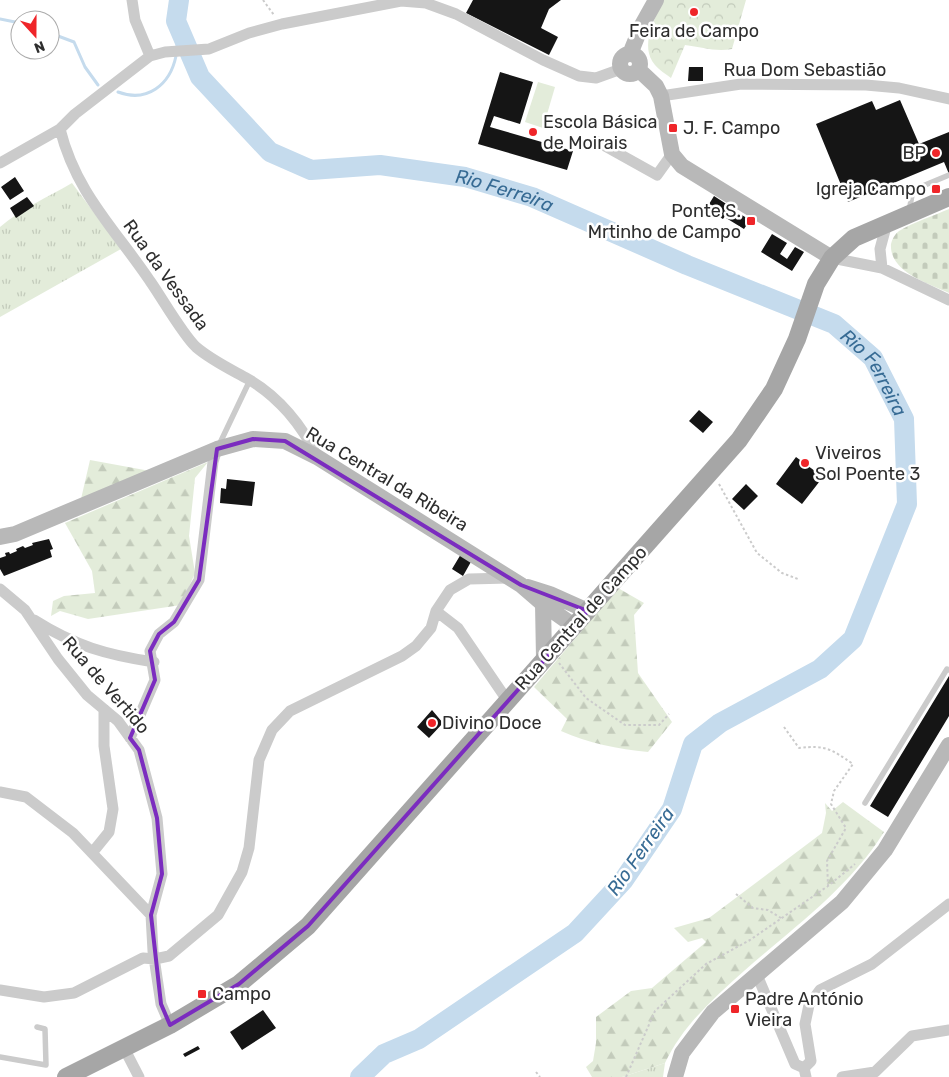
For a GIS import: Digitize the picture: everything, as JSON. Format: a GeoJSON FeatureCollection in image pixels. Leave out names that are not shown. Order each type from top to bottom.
{"type":"FeatureCollection","features":[{"type":"Feature","properties":{"kind":"main road","name":"Rua Central de Campo"},"geometry":{"type":"LineString","coordinates":[[66,1077],[170,1024],[239,984],[308,926],[739,440],[774,389],[797,338],[816,284],[832,258],[854,238],[949,196]]}},
{"type":"Feature","properties":{"kind":"street"},"geometry":{"type":"LineString","coordinates":[[132,0],[135,20],[150,56]]}},
{"type":"Feature","properties":{"kind":"street"},"geometry":{"type":"LineString","coordinates":[[621,69],[622,59],[630,54],[637,36],[656,0]]}},
{"type":"Feature","properties":{"kind":"street"},"geometry":{"type":"LineString","coordinates":[[0,163],[60,129],[75,114],[150,56],[165,52],[210,48],[249,33],[282,24],[401,1],[426,3],[456,14],[543,60],[579,76],[596,78],[621,69]]}},
{"type":"Feature","properties":{"kind":"street"},"geometry":{"type":"LineString","coordinates":[[621,69],[626,73],[632,74],[639,70],[641,64],[639,58],[630,54]]}},
{"type":"Feature","properties":{"kind":"street"},"geometry":{"type":"LineString","coordinates":[[639,70],[656,86],[661,96],[672,154],[682,166],[832,258],[882,268],[949,300]]}},
{"type":"Feature","properties":{"kind":"street","name":"Rua Dom Sebastião"},"geometry":{"type":"LineString","coordinates":[[661,96],[742,84],[899,88],[949,99]]}},
{"type":"Feature","properties":{"kind":"street","name":"Rua da Vessada"},"geometry":{"type":"LineString","coordinates":[[60,129],[67,156],[92,204],[141,268],[195,346],[222,365],[250,380],[292,415],[307,436],[317,457]]}},
{"type":"Feature","properties":{"kind":"street"},"geometry":{"type":"LineString","coordinates":[[596,141],[657,175],[672,154]]}},
{"type":"Feature","properties":{"kind":"street"},"geometry":{"type":"LineString","coordinates":[[882,268],[880,249],[887,223]]}},
{"type":"Feature","properties":{"kind":"street","name":"Rua Central da Ribeira"},"geometry":{"type":"LineString","coordinates":[[0,537],[16,534],[217,449],[253,439],[285,441],[317,457],[516,581],[543,604],[574,626]]}},
{"type":"Feature","properties":{"kind":"street"},"geometry":{"type":"LineString","coordinates":[[130,738],[154,680],[154,662],[150,651],[159,634],[174,622],[199,580],[213,462],[217,449]]}},
{"type":"Feature","properties":{"kind":"street"},"geometry":{"type":"LineString","coordinates":[[0,990],[44,997],[74,992],[143,958],[155,959],[169,956],[218,915],[242,872],[249,848],[259,760],[272,730],[290,711],[402,656],[416,646],[431,628],[436,611],[450,590],[469,579],[516,581]]}},
{"type":"Feature","properties":{"kind":"street","name":"Rua Central da Ribeira"},"geometry":{"type":"LineString","coordinates":[[516,581],[550,594],[588,612]]}},
{"type":"Feature","properties":{"kind":"street","name":"Rua de Vertido"},"geometry":{"type":"LineString","coordinates":[[0,589],[25,610],[58,659],[86,695],[118,721],[138,750],[157,818],[162,874],[151,914],[161,1004],[170,1024]]}},
{"type":"Feature","properties":{"kind":"street"},"geometry":{"type":"LineString","coordinates":[[543,604],[547,655]]}},
{"type":"Feature","properties":{"kind":"street"},"geometry":{"type":"LineString","coordinates":[[436,611],[458,628],[507,700]]}},
{"type":"Feature","properties":{"kind":"street"},"geometry":{"type":"LineString","coordinates":[[30,617],[57,634],[108,655],[154,662]]}},
{"type":"Feature","properties":{"kind":"street"},"geometry":{"type":"LineString","coordinates":[[92,853],[109,832],[113,809],[104,746],[104,709]]}},
{"type":"Feature","properties":{"kind":"street"},"geometry":{"type":"LineString","coordinates":[[676,1077],[682,1052],[713,1012],[842,902],[886,850],[949,745]]}},
{"type":"Feature","properties":{"kind":"street"},"geometry":{"type":"LineString","coordinates":[[0,792],[26,797],[73,833],[151,914]]}},
{"type":"Feature","properties":{"kind":"street"},"geometry":{"type":"LineString","coordinates":[[757,975],[795,1064],[805,1073],[811,1060],[805,1024],[809,1005],[820,990],[872,964],[949,904]]}},
{"type":"Feature","properties":{"kind":"street"},"geometry":{"type":"LineString","coordinates":[[842,1077],[875,1072],[912,1036],[949,1030]]}},
{"type":"Feature","properties":{"kind":"street"},"geometry":{"type":"LineString","coordinates":[[124,1048],[139,1077]]}},
{"type":"Feature","properties":{"kind":"lane"},"geometry":{"type":"LineString","coordinates":[[908,214],[913,190],[949,175]]}},
{"type":"Feature","properties":{"kind":"lane"},"geometry":{"type":"LineString","coordinates":[[217,449],[250,380]]}},
{"type":"Feature","properties":{"kind":"lane"},"geometry":{"type":"LineString","coordinates":[[865,803],[947,669],[949,670]]}},
{"type":"Feature","properties":{"kind":"lane"},"geometry":{"type":"LineString","coordinates":[[0,1057],[46,1065],[45,1030],[37,1027]]}},
{"type":"Feature","properties":{"kind":"path"},"geometry":{"type":"LineString","coordinates":[[263,0],[282,24]]}},
{"type":"Feature","properties":{"kind":"path"},"geometry":{"type":"LineString","coordinates":[[712,471],[757,553],[782,573],[798,580]]}},
{"type":"Feature","properties":{"kind":"path"},"geometry":{"type":"LineString","coordinates":[[547,655],[586,698],[625,725],[659,724],[669,714]]}},
{"type":"Feature","properties":{"kind":"path"},"geometry":{"type":"LineString","coordinates":[[784,727],[799,748],[817,746],[830,748],[853,764],[834,791],[831,804],[846,828],[827,862],[828,886]]}},
{"type":"Feature","properties":{"kind":"path"},"geometry":{"type":"LineString","coordinates":[[626,1077],[655,1011],[706,964],[750,940],[828,886],[855,864]]}},
{"type":"Feature","properties":{"kind":"path"},"geometry":{"type":"LineString","coordinates":[[736,894],[753,908],[768,910],[781,918]]}},
{"type":"Feature","properties":{"kind":"path"},"geometry":{"type":"LineString","coordinates":[[536,1072],[540,1077]]}},
{"type":"Feature","properties":{"kind":"highlighted area"},"geometry":{"type":"Polygon","coordinates":[[[253,439],[285,441],[521,585],[588,611],[308,926],[239,984],[170,1025],[161,1004],[151,915],[162,874],[157,818],[139,750],[130,738],[155,680],[150,651],[159,634],[174,622],[199,580],[217,449],[253,439]]]}},
{"type":"Feature","properties":{"kind":"green space"},"geometry":{"type":"Polygon","coordinates":[[[663,0],[746,0],[732,49],[714,50],[685,45],[671,78],[655,65],[650,58],[648,50],[650,32],[663,0]]]}},
{"type":"Feature","properties":{"kind":"green space"},"geometry":{"type":"Polygon","coordinates":[[[538,82],[555,87],[543,128],[525,122],[538,82]]]}},
{"type":"Feature","properties":{"kind":"green space"},"geometry":{"type":"Polygon","coordinates":[[[72,183],[121,249],[0,317],[0,227],[26,209],[72,183]]]}},
{"type":"Feature","properties":{"kind":"green space"},"geometry":{"type":"Polygon","coordinates":[[[949,209],[949,293],[911,275],[903,269],[896,262],[892,254],[891,244],[899,231],[949,209]]]}},
{"type":"Feature","properties":{"kind":"green space"},"geometry":{"type":"Polygon","coordinates":[[[90,460],[150,471],[81,499],[90,460]]]}},
{"type":"Feature","properties":{"kind":"green space"},"geometry":{"type":"Polygon","coordinates":[[[208,462],[195,478],[189,536],[195,573],[181,605],[88,619],[60,611],[51,616],[53,601],[64,596],[95,593],[92,571],[65,523],[208,462]]]}},
{"type":"Feature","properties":{"kind":"green space"},"geometry":{"type":"Polygon","coordinates":[[[618,588],[644,603],[634,615],[638,673],[672,722],[648,752],[603,745],[561,731],[567,719],[534,687],[618,588]]]}},
{"type":"Feature","properties":{"kind":"green space"},"geometry":{"type":"Polygon","coordinates":[[[843,802],[884,832],[854,871],[801,923],[744,971],[700,1013],[681,1036],[665,1063],[622,1077],[592,1077],[586,1067],[593,1061],[596,1043],[596,1017],[631,991],[652,988],[706,942],[702,938],[688,942],[674,928],[709,918],[822,833],[826,813],[825,803],[832,811],[843,802]]]}},
{"type":"Feature","properties":{"kind":"green space"},"geometry":{"type":"Polygon","coordinates":[[[665,1063],[663,1077],[622,1077],[665,1063]]]}},
{"type":"Feature","properties":{"kind":"building"},"geometry":{"type":"Polygon","coordinates":[[[473,0],[561,0],[549,9],[541,28],[558,37],[549,55],[466,13],[473,0]]]}},
{"type":"Feature","properties":{"kind":"building"},"geometry":{"type":"Polygon","coordinates":[[[689,67],[703,67],[703,81],[688,81],[689,67]]]}},
{"type":"Feature","properties":{"kind":"building"},"geometry":{"type":"Polygon","coordinates":[[[500,72],[533,82],[520,124],[494,116],[490,127],[573,151],[567,170],[478,144],[500,72]]]}},
{"type":"Feature","properties":{"kind":"building"},"geometry":{"type":"Polygon","coordinates":[[[900,100],[919,144],[949,132],[949,174],[944,162],[848,202],[816,124],[872,101],[876,110],[900,100]]]}},
{"type":"Feature","properties":{"kind":"building"},"geometry":{"type":"Polygon","coordinates":[[[15,177],[24,191],[10,200],[1,187],[15,177]]]}},
{"type":"Feature","properties":{"kind":"building"},"geometry":{"type":"Polygon","coordinates":[[[714,196],[731,207],[723,219],[706,209],[714,196]]]}},
{"type":"Feature","properties":{"kind":"building"},"geometry":{"type":"Polygon","coordinates":[[[27,197],[34,206],[16,218],[10,208],[27,197]]]}},
{"type":"Feature","properties":{"kind":"building"},"geometry":{"type":"Polygon","coordinates":[[[732,209],[750,220],[744,229],[726,218],[732,209]]]}},
{"type":"Feature","properties":{"kind":"building"},"geometry":{"type":"Polygon","coordinates":[[[772,234],[787,243],[780,254],[787,259],[795,247],[804,252],[792,271],[761,252],[772,234]]]}},
{"type":"Feature","properties":{"kind":"building"},"geometry":{"type":"Polygon","coordinates":[[[699,410],[713,422],[703,433],[689,421],[699,410]]]}},
{"type":"Feature","properties":{"kind":"building"},"geometry":{"type":"Polygon","coordinates":[[[796,457],[823,477],[802,504],[776,484],[796,457]]]}},
{"type":"Feature","properties":{"kind":"building"},"geometry":{"type":"Polygon","coordinates":[[[227,479],[255,482],[252,506],[220,503],[221,488],[226,489],[227,479]]]}},
{"type":"Feature","properties":{"kind":"building"},"geometry":{"type":"Polygon","coordinates":[[[746,484],[758,496],[744,510],[732,499],[746,484]]]}},
{"type":"Feature","properties":{"kind":"building"},"geometry":{"type":"Polygon","coordinates":[[[49,539],[53,549],[50,550],[52,557],[4,576],[0,569],[0,558],[6,556],[5,553],[9,552],[10,554],[23,546],[25,548],[33,545],[32,543],[49,539]]]}},
{"type":"Feature","properties":{"kind":"building"},"geometry":{"type":"Polygon","coordinates":[[[461,554],[472,560],[463,576],[452,569],[461,554]]]}},
{"type":"Feature","properties":{"kind":"building"},"geometry":{"type":"Polygon","coordinates":[[[949,676],[949,716],[888,817],[870,806],[949,676]]]}},
{"type":"Feature","properties":{"kind":"building"},"geometry":{"type":"Polygon","coordinates":[[[432,710],[443,723],[429,738],[417,727],[432,710]]]}},
{"type":"Feature","properties":{"kind":"building"},"geometry":{"type":"Polygon","coordinates":[[[263,1010],[276,1028],[242,1050],[230,1032],[263,1010]]]}},
{"type":"Feature","properties":{"kind":"building"},"geometry":{"type":"Polygon","coordinates":[[[198,1046],[200,1049],[185,1057],[183,1054],[198,1046]]]}},
{"type":"Feature","properties":{"kind":"waterway","name":"Rio Ferreira"},"geometry":{"type":"LineString","coordinates":[[179,0],[176,21],[200,77],[270,152],[311,170],[380,165],[465,177],[532,197],[687,265],[834,324],[873,358],[904,419],[907,504],[853,639],[820,669],[720,723],[693,744],[672,809],[623,881],[575,933],[419,1039],[384,1054],[360,1077]]}},
{"type":"Feature","properties":{"kind":"waterway"},"geometry":{"type":"LineString","coordinates":[[0,19],[10,21]]}},
{"type":"Feature","properties":{"kind":"waterway"},"geometry":{"type":"LineString","coordinates":[[118,92],[138,95],[148,93],[163,83],[173,66],[177,52],[176,21]]}},
{"type":"Feature","properties":{"kind":"waterway"},"geometry":{"type":"LineString","coordinates":[[60,37],[74,42],[85,67],[98,85]]}},
{"type":"Feature","properties":{"kind":"place","name":"Feira de Campo"},"geometry":{"type":"Point","coordinates":[694,12]}},
{"type":"Feature","properties":{"kind":"place","name":"J. F. Campo"},"geometry":{"type":"Point","coordinates":[673,128]}},
{"type":"Feature","properties":{"kind":"place","name":"Escola Básica de Moirais"},"geometry":{"type":"Point","coordinates":[533,132]}},
{"type":"Feature","properties":{"kind":"place","name":"BP"},"geometry":{"type":"Point","coordinates":[936,153]}},
{"type":"Feature","properties":{"kind":"place","name":"Igreja Campo"},"geometry":{"type":"Point","coordinates":[936,189]}},
{"type":"Feature","properties":{"kind":"place","name":"Ponte S. Mrtinho de Campo"},"geometry":{"type":"Point","coordinates":[751,221]}},
{"type":"Feature","properties":{"kind":"place","name":"Viveiros Sol Poente 3"},"geometry":{"type":"Point","coordinates":[805,463]}},
{"type":"Feature","properties":{"kind":"place","name":"Divino Doce"},"geometry":{"type":"Point","coordinates":[432,723]}},
{"type":"Feature","properties":{"kind":"place","name":"Campo"},"geometry":{"type":"Point","coordinates":[202,994]}},
{"type":"Feature","properties":{"kind":"place","name":"Padre António Vieira"},"geometry":{"type":"Point","coordinates":[735,1009]}}]}
